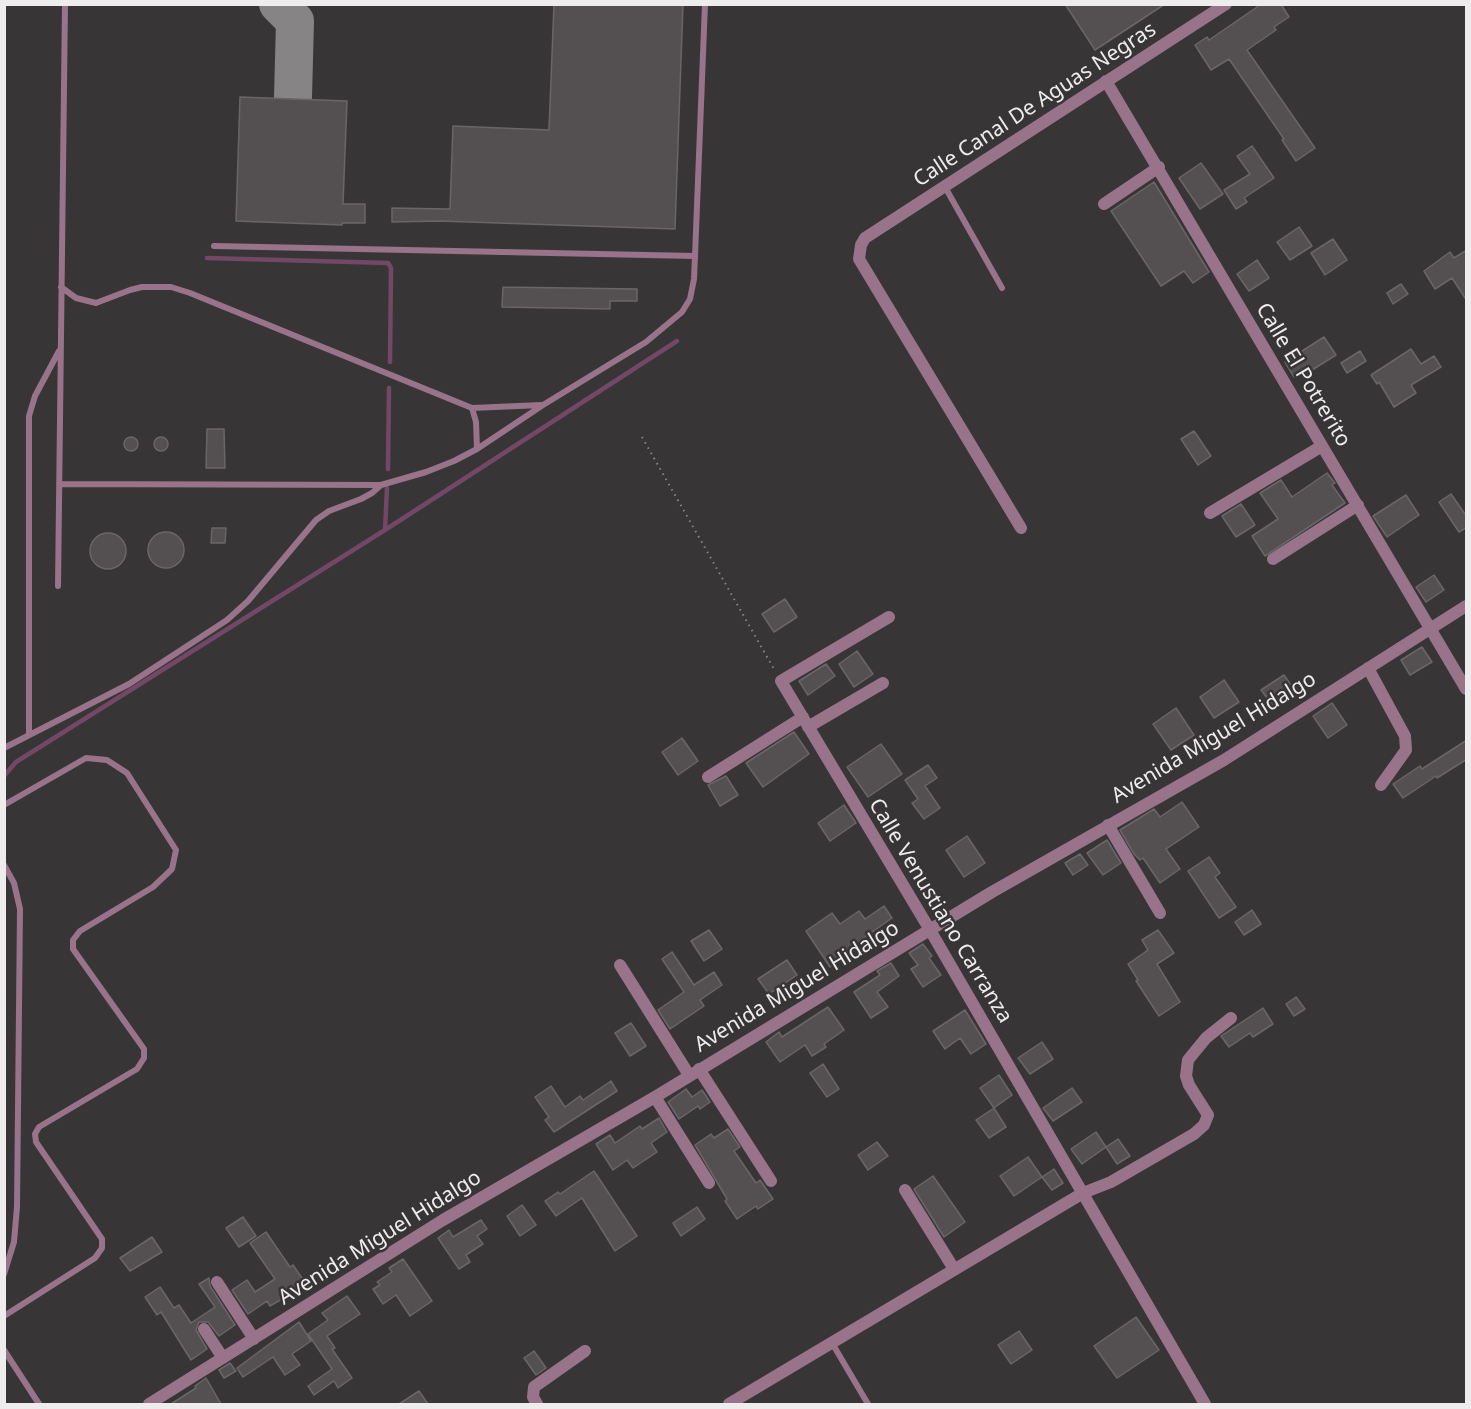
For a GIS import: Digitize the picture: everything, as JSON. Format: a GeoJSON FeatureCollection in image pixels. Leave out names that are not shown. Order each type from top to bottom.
{"type":"FeatureCollection","features":[{"type":"Feature","properties":{"kind":"street","name":"Calle Canal De Aguas Negras"},"geometry":{"type":"LineString","coordinates":[[1021,528],[859,259],[859,251],[866,238],[1226,4]]}},
{"type":"Feature","properties":{"kind":"street","name":"Calle El Potrerito"},"geometry":{"type":"LineString","coordinates":[[1107,81],[1467,689]]}},
{"type":"Feature","properties":{"kind":"street"},"geometry":{"type":"LineString","coordinates":[[1104,204],[1159,167]]}},
{"type":"Feature","properties":{"kind":"street"},"geometry":{"type":"LineString","coordinates":[[1210,513],[1322,446]]}},
{"type":"Feature","properties":{"kind":"street"},"geometry":{"type":"LineString","coordinates":[[1273,559],[1358,506]]}},
{"type":"Feature","properties":{"kind":"street","name":"Avenida Miguel Hidalgo"},"geometry":{"type":"LineString","coordinates":[[149,1404],[443,1220],[656,1097],[930,930],[1224,759],[1467,606]]}},
{"type":"Feature","properties":{"kind":"street"},"geometry":{"type":"LineString","coordinates":[[781,681],[889,617]]}},
{"type":"Feature","properties":{"kind":"street"},"geometry":{"type":"LineString","coordinates":[[1368,668],[1405,736],[1406,750],[1381,785]]}},
{"type":"Feature","properties":{"kind":"street","name":"Calle Venustiano Carranza"},"geometry":{"type":"LineString","coordinates":[[781,681],[930,930],[1205,1404]]}},
{"type":"Feature","properties":{"kind":"street"},"geometry":{"type":"LineString","coordinates":[[708,777],[806,722],[883,684]]}},
{"type":"Feature","properties":{"kind":"street"},"geometry":{"type":"LineString","coordinates":[[1108,825],[1160,914]]}},
{"type":"Feature","properties":{"kind":"street"},"geometry":{"type":"LineString","coordinates":[[620,965],[771,1181]]}},
{"type":"Feature","properties":{"kind":"street"},"geometry":{"type":"LineString","coordinates":[[729,1404],[1083,1194],[1111,1182],[1194,1134],[1204,1125],[1208,1115],[1189,1085],[1186,1076],[1188,1060],[1206,1038],[1231,1018]]}},
{"type":"Feature","properties":{"kind":"street"},"geometry":{"type":"LineString","coordinates":[[656,1097],[709,1183]]}},
{"type":"Feature","properties":{"kind":"street"},"geometry":{"type":"LineString","coordinates":[[905,1190],[954,1269]]}},
{"type":"Feature","properties":{"kind":"street"},"geometry":{"type":"LineString","coordinates":[[217,1282],[254,1338]]}},
{"type":"Feature","properties":{"kind":"street"},"geometry":{"type":"LineString","coordinates":[[204,1329],[223,1358]]}},
{"type":"Feature","properties":{"kind":"street"},"geometry":{"type":"LineString","coordinates":[[537,1404],[532,1391],[537,1383],[585,1351]]}},
{"type":"Feature","properties":{"kind":"lane"},"geometry":{"type":"LineString","coordinates":[[58,586],[65,4]]}},
{"type":"Feature","properties":{"kind":"lane"},"geometry":{"type":"LineString","coordinates":[[60,484],[381,484],[426,472],[454,461],[646,342],[682,312],[690,299],[694,279],[705,4]]}},
{"type":"Feature","properties":{"kind":"lane"},"geometry":{"type":"LineString","coordinates":[[945,187],[1002,288]]}},
{"type":"Feature","properties":{"kind":"lane"},"geometry":{"type":"LineString","coordinates":[[214,246],[695,256]]}},
{"type":"Feature","properties":{"kind":"lane"},"geometry":{"type":"LineString","coordinates":[[61,287],[76,298],[96,303],[142,287],[171,287],[472,408],[543,405]]}},
{"type":"Feature","properties":{"kind":"lane"},"geometry":{"type":"LineString","coordinates":[[29,734],[29,416],[35,396],[60,349]]}},
{"type":"Feature","properties":{"kind":"lane"},"geometry":{"type":"LineString","coordinates":[[472,408],[476,422],[477,448]]}},
{"type":"Feature","properties":{"kind":"lane"},"geometry":{"type":"LineString","coordinates":[[4,748],[129,684],[226,620],[248,601],[316,520],[329,511],[372,494],[381,484]]}},
{"type":"Feature","properties":{"kind":"lane"},"geometry":{"type":"LineString","coordinates":[[4,805],[86,758],[107,760],[127,773],[176,850],[172,869],[153,887],[80,931],[73,940],[74,949],[144,1049],[144,1058],[137,1069],[39,1127],[35,1134],[36,1142],[102,1239],[102,1248],[95,1258],[4,1316]]}},
{"type":"Feature","properties":{"kind":"lane"},"geometry":{"type":"LineString","coordinates":[[4,865],[14,883],[20,909],[17,1207],[14,1242],[4,1274]]}},
{"type":"Feature","properties":{"kind":"lane"},"geometry":{"type":"LineString","coordinates":[[831,1343],[868,1404]]}},
{"type":"Feature","properties":{"kind":"lane"},"geometry":{"type":"LineString","coordinates":[[4,1350],[39,1404]]}},
{"type":"Feature","properties":{"kind":"path"},"geometry":{"type":"LineString","coordinates":[[642,437],[781,681]]}},
{"type":"Feature","properties":{"kind":"building"},"geometry":{"type":"Polygon","coordinates":[[[554,4],[683,4],[675,229],[439,221],[392,222],[392,208],[450,209],[453,126],[549,130],[554,4]]]}},
{"type":"Feature","properties":{"kind":"building"},"geometry":{"type":"Polygon","coordinates":[[[1065,4],[1165,4],[1095,50],[1065,4]]]}},
{"type":"Feature","properties":{"kind":"building"},"geometry":{"type":"Polygon","coordinates":[[[1281,4],[1289,17],[1274,27],[1276,30],[1247,50],[1315,148],[1296,161],[1282,140],[1284,139],[1229,59],[1211,70],[1195,45],[1207,37],[1209,40],[1260,5],[1281,4]]]}},
{"type":"Feature","properties":{"kind":"building"},"geometry":{"type":"Polygon","coordinates":[[[240,97],[347,101],[343,204],[365,204],[365,223],[342,223],[342,225],[236,221],[240,97]]]}},
{"type":"Feature","properties":{"kind":"building"},"geometry":{"type":"Polygon","coordinates":[[[1252,146],[1274,178],[1244,198],[1247,202],[1236,209],[1224,190],[1250,174],[1237,156],[1252,146]]]}},
{"type":"Feature","properties":{"kind":"building"},"geometry":{"type":"Polygon","coordinates":[[[1201,163],[1223,194],[1200,209],[1179,178],[1201,163]]]}},
{"type":"Feature","properties":{"kind":"building"},"geometry":{"type":"Polygon","coordinates":[[[1154,182],[1209,272],[1193,283],[1184,271],[1161,286],[1111,211],[1154,182]]]}},
{"type":"Feature","properties":{"kind":"building"},"geometry":{"type":"Polygon","coordinates":[[[1299,227],[1312,246],[1290,260],[1277,242],[1299,227]]]}},
{"type":"Feature","properties":{"kind":"building"},"geometry":{"type":"Polygon","coordinates":[[[1333,239],[1347,260],[1325,275],[1311,253],[1333,239]]]}},
{"type":"Feature","properties":{"kind":"building"},"geometry":{"type":"Polygon","coordinates":[[[1467,250],[1467,301],[1452,278],[1435,289],[1424,271],[1450,252],[1454,258],[1467,250]]]}},
{"type":"Feature","properties":{"kind":"building"},"geometry":{"type":"Polygon","coordinates":[[[1257,260],[1269,278],[1249,291],[1237,274],[1257,260]]]}},
{"type":"Feature","properties":{"kind":"building"},"geometry":{"type":"Polygon","coordinates":[[[1401,284],[1408,294],[1393,304],[1387,293],[1401,284]]]}},
{"type":"Feature","properties":{"kind":"building"},"geometry":{"type":"Polygon","coordinates":[[[503,287],[637,289],[637,301],[610,301],[610,309],[502,307],[503,287]]]}},
{"type":"Feature","properties":{"kind":"building"},"geometry":{"type":"Polygon","coordinates":[[[1324,337],[1336,355],[1312,370],[1310,367],[1294,377],[1285,362],[1324,337]]]}},
{"type":"Feature","properties":{"kind":"building"},"geometry":{"type":"Polygon","coordinates":[[[1411,349],[1421,364],[1434,356],[1441,367],[1411,385],[1416,393],[1394,407],[1379,382],[1377,384],[1371,375],[1411,349]]]}},
{"type":"Feature","properties":{"kind":"building"},"geometry":{"type":"Polygon","coordinates":[[[1360,351],[1366,361],[1347,373],[1341,363],[1360,351]]]}},
{"type":"Feature","properties":{"kind":"building"},"geometry":{"type":"Polygon","coordinates":[[[207,429],[224,429],[225,468],[206,468],[207,429]]]}},
{"type":"Feature","properties":{"kind":"building"},"geometry":{"type":"Polygon","coordinates":[[[1194,431],[1211,456],[1198,465],[1181,439],[1194,431]]]}},
{"type":"Feature","properties":{"kind":"building"},"geometry":{"type":"Polygon","coordinates":[[[128,437],[134,437],[138,444],[134,451],[128,451],[124,447],[124,441],[128,437]]]}},
{"type":"Feature","properties":{"kind":"building"},"geometry":{"type":"Polygon","coordinates":[[[158,437],[164,437],[168,444],[164,451],[158,451],[154,447],[154,441],[158,437]]]}},
{"type":"Feature","properties":{"kind":"building"},"geometry":{"type":"Polygon","coordinates":[[[1327,473],[1335,483],[1332,485],[1345,503],[1265,556],[1252,536],[1278,519],[1260,493],[1281,480],[1292,497],[1327,473]]]}},
{"type":"Feature","properties":{"kind":"building"},"geometry":{"type":"Polygon","coordinates":[[[1451,494],[1467,517],[1467,527],[1459,532],[1439,502],[1451,494]]]}},
{"type":"Feature","properties":{"kind":"building"},"geometry":{"type":"Polygon","coordinates":[[[1406,495],[1419,515],[1387,537],[1373,516],[1406,495]]]}},
{"type":"Feature","properties":{"kind":"building"},"geometry":{"type":"Polygon","coordinates":[[[1241,504],[1255,525],[1236,537],[1222,516],[1241,504]]]}},
{"type":"Feature","properties":{"kind":"building"},"geometry":{"type":"Polygon","coordinates":[[[212,528],[226,528],[225,543],[211,543],[212,528]]]}},
{"type":"Feature","properties":{"kind":"building"},"geometry":{"type":"Polygon","coordinates":[[[166,532],[178,538],[184,550],[178,562],[166,568],[154,562],[148,550],[154,538],[166,532]]]}},
{"type":"Feature","properties":{"kind":"building"},"geometry":{"type":"Polygon","coordinates":[[[108,533],[120,539],[126,551],[120,563],[108,569],[96,563],[90,551],[96,539],[108,533]]]}},
{"type":"Feature","properties":{"kind":"building"},"geometry":{"type":"Polygon","coordinates":[[[1434,575],[1444,590],[1426,602],[1416,587],[1434,575]]]}},
{"type":"Feature","properties":{"kind":"building"},"geometry":{"type":"Polygon","coordinates":[[[785,599],[797,617],[774,632],[762,614],[785,599]]]}},
{"type":"Feature","properties":{"kind":"building"},"geometry":{"type":"Polygon","coordinates":[[[1422,647],[1432,662],[1410,675],[1401,660],[1422,647]]]}},
{"type":"Feature","properties":{"kind":"building"},"geometry":{"type":"Polygon","coordinates":[[[857,651],[873,674],[854,687],[839,664],[857,651]]]}},
{"type":"Feature","properties":{"kind":"building"},"geometry":{"type":"Polygon","coordinates":[[[826,664],[835,676],[808,695],[799,681],[826,664]]]}},
{"type":"Feature","properties":{"kind":"building"},"geometry":{"type":"Polygon","coordinates":[[[1284,675],[1295,691],[1273,706],[1261,690],[1284,675]]]}},
{"type":"Feature","properties":{"kind":"building"},"geometry":{"type":"Polygon","coordinates":[[[1224,680],[1239,702],[1214,718],[1200,697],[1224,680]]]}},
{"type":"Feature","properties":{"kind":"building"},"geometry":{"type":"Polygon","coordinates":[[[1332,703],[1347,725],[1328,738],[1313,716],[1332,703]]]}},
{"type":"Feature","properties":{"kind":"building"},"geometry":{"type":"Polygon","coordinates":[[[1176,708],[1194,735],[1171,750],[1153,724],[1176,708]]]}},
{"type":"Feature","properties":{"kind":"building"},"geometry":{"type":"Polygon","coordinates":[[[794,732],[809,754],[763,787],[746,763],[794,732]]]}},
{"type":"Feature","properties":{"kind":"building"},"geometry":{"type":"Polygon","coordinates":[[[682,738],[698,761],[678,775],[662,752],[682,738]]]}},
{"type":"Feature","properties":{"kind":"building"},"geometry":{"type":"Polygon","coordinates":[[[1467,740],[1467,759],[1403,798],[1393,784],[1420,766],[1422,769],[1467,740]]]}},
{"type":"Feature","properties":{"kind":"building"},"geometry":{"type":"Polygon","coordinates":[[[881,744],[902,774],[868,797],[847,767],[881,744]]]}},
{"type":"Feature","properties":{"kind":"building"},"geometry":{"type":"Polygon","coordinates":[[[928,765],[937,778],[925,786],[940,808],[924,819],[912,803],[918,799],[905,780],[928,765]]]}},
{"type":"Feature","properties":{"kind":"building"},"geometry":{"type":"Polygon","coordinates":[[[726,776],[738,795],[720,806],[708,785],[726,776]]]}},
{"type":"Feature","properties":{"kind":"building"},"geometry":{"type":"Polygon","coordinates":[[[1182,802],[1199,827],[1166,849],[1180,869],[1160,883],[1143,858],[1140,860],[1134,854],[1120,830],[1154,809],[1160,817],[1182,802]]]}},
{"type":"Feature","properties":{"kind":"building"},"geometry":{"type":"Polygon","coordinates":[[[844,805],[856,823],[830,841],[818,823],[844,805]]]}},
{"type":"Feature","properties":{"kind":"building"},"geometry":{"type":"Polygon","coordinates":[[[967,836],[985,863],[964,877],[946,850],[967,836]]]}},
{"type":"Feature","properties":{"kind":"building"},"geometry":{"type":"Polygon","coordinates":[[[1107,840],[1121,863],[1103,875],[1087,853],[1107,840]]]}},
{"type":"Feature","properties":{"kind":"building"},"geometry":{"type":"Polygon","coordinates":[[[1080,854],[1088,865],[1073,875],[1065,863],[1080,854]]]}},
{"type":"Feature","properties":{"kind":"building"},"geometry":{"type":"Polygon","coordinates":[[[1209,857],[1220,873],[1215,877],[1236,907],[1219,918],[1188,871],[1209,857]]]}},
{"type":"Feature","properties":{"kind":"building"},"geometry":{"type":"Polygon","coordinates":[[[884,906],[892,918],[854,945],[857,949],[830,967],[806,931],[832,913],[840,924],[859,911],[865,919],[884,906]]]}},
{"type":"Feature","properties":{"kind":"building"},"geometry":{"type":"Polygon","coordinates":[[[1252,910],[1261,924],[1244,935],[1235,922],[1252,910]]]}},
{"type":"Feature","properties":{"kind":"building"},"geometry":{"type":"Polygon","coordinates":[[[709,930],[722,949],[704,961],[691,941],[709,930]]]}},
{"type":"Feature","properties":{"kind":"building"},"geometry":{"type":"Polygon","coordinates":[[[1158,930],[1174,953],[1157,964],[1180,1002],[1159,1016],[1136,981],[1138,980],[1128,964],[1148,950],[1142,940],[1158,930]]]}},
{"type":"Feature","properties":{"kind":"building"},"geometry":{"type":"Polygon","coordinates":[[[923,944],[932,956],[929,958],[941,975],[923,987],[911,969],[918,965],[909,953],[923,944]]]}},
{"type":"Feature","properties":{"kind":"building"},"geometry":{"type":"Polygon","coordinates":[[[672,952],[694,985],[714,972],[722,985],[700,1000],[704,1006],[670,1029],[658,1010],[684,992],[662,959],[672,952]]]}},
{"type":"Feature","properties":{"kind":"building"},"geometry":{"type":"Polygon","coordinates":[[[787,960],[797,975],[769,994],[758,979],[787,960]]]}},
{"type":"Feature","properties":{"kind":"building"},"geometry":{"type":"Polygon","coordinates":[[[891,963],[899,976],[877,992],[888,1007],[871,1018],[854,992],[880,975],[877,971],[891,963]]]}},
{"type":"Feature","properties":{"kind":"building"},"geometry":{"type":"Polygon","coordinates":[[[1296,997],[1305,1009],[1294,1016],[1286,1004],[1296,997]]]}},
{"type":"Feature","properties":{"kind":"building"},"geometry":{"type":"Polygon","coordinates":[[[828,1007],[844,1030],[824,1044],[826,1047],[812,1056],[805,1045],[780,1062],[766,1042],[779,1032],[782,1037],[828,1007]]]}},
{"type":"Feature","properties":{"kind":"building"},"geometry":{"type":"Polygon","coordinates":[[[1263,1008],[1273,1024],[1253,1037],[1250,1033],[1229,1047],[1221,1036],[1263,1008]]]}},
{"type":"Feature","properties":{"kind":"building"},"geometry":{"type":"Polygon","coordinates":[[[965,1010],[986,1044],[971,1054],[960,1038],[945,1049],[933,1031],[965,1010]]]}},
{"type":"Feature","properties":{"kind":"building"},"geometry":{"type":"Polygon","coordinates":[[[631,1023],[646,1046],[630,1056],[615,1033],[631,1023]]]}},
{"type":"Feature","properties":{"kind":"building"},"geometry":{"type":"Polygon","coordinates":[[[1042,1042],[1053,1059],[1030,1074],[1018,1058],[1042,1042]]]}},
{"type":"Feature","properties":{"kind":"building"},"geometry":{"type":"Polygon","coordinates":[[[823,1064],[839,1089],[827,1097],[810,1073],[823,1064]]]}},
{"type":"Feature","properties":{"kind":"building"},"geometry":{"type":"Polygon","coordinates":[[[999,1075],[1012,1095],[994,1108],[980,1088],[999,1075]]]}},
{"type":"Feature","properties":{"kind":"building"},"geometry":{"type":"Polygon","coordinates":[[[611,1081],[617,1091],[554,1132],[545,1120],[549,1117],[535,1097],[551,1086],[565,1107],[580,1096],[583,1100],[611,1081]]]}},
{"type":"Feature","properties":{"kind":"building"},"geometry":{"type":"Polygon","coordinates":[[[1072,1088],[1082,1102],[1053,1121],[1043,1108],[1072,1088]]]}},
{"type":"Feature","properties":{"kind":"building"},"geometry":{"type":"Polygon","coordinates":[[[686,1089],[692,1097],[702,1090],[710,1102],[700,1109],[698,1106],[679,1119],[668,1102],[686,1089]]]}},
{"type":"Feature","properties":{"kind":"building"},"geometry":{"type":"Polygon","coordinates":[[[994,1108],[1006,1127],[989,1138],[976,1120],[994,1108]]]}},
{"type":"Feature","properties":{"kind":"building"},"geometry":{"type":"Polygon","coordinates":[[[659,1118],[667,1132],[651,1143],[657,1152],[633,1168],[627,1160],[613,1170],[596,1144],[610,1135],[615,1143],[640,1126],[642,1129],[659,1118]]]}},
{"type":"Feature","properties":{"kind":"building"},"geometry":{"type":"Polygon","coordinates":[[[728,1129],[740,1147],[734,1151],[756,1183],[760,1180],[773,1199],[758,1209],[756,1206],[737,1219],[695,1145],[711,1134],[714,1138],[728,1129]]]}},
{"type":"Feature","properties":{"kind":"building"},"geometry":{"type":"Polygon","coordinates":[[[1096,1132],[1106,1147],[1082,1164],[1071,1149],[1096,1132]]]}},
{"type":"Feature","properties":{"kind":"building"},"geometry":{"type":"Polygon","coordinates":[[[1118,1139],[1130,1156],[1117,1164],[1106,1147],[1118,1139]]]}},
{"type":"Feature","properties":{"kind":"building"},"geometry":{"type":"Polygon","coordinates":[[[877,1142],[888,1156],[868,1170],[858,1155],[877,1142]]]}},
{"type":"Feature","properties":{"kind":"building"},"geometry":{"type":"Polygon","coordinates":[[[1028,1157],[1042,1177],[1014,1196],[1000,1176],[1028,1157]]]}},
{"type":"Feature","properties":{"kind":"building"},"geometry":{"type":"Polygon","coordinates":[[[1054,1169],[1063,1183],[1052,1190],[1042,1177],[1054,1169]]]}},
{"type":"Feature","properties":{"kind":"building"},"geometry":{"type":"Polygon","coordinates":[[[594,1171],[637,1236],[615,1251],[582,1198],[556,1216],[545,1201],[558,1192],[560,1194],[594,1171]]]}},
{"type":"Feature","properties":{"kind":"building"},"geometry":{"type":"Polygon","coordinates":[[[933,1176],[965,1222],[944,1237],[914,1189],[933,1176]]]}},
{"type":"Feature","properties":{"kind":"building"},"geometry":{"type":"Polygon","coordinates":[[[522,1205],[536,1225],[520,1236],[507,1216],[522,1205]]]}},
{"type":"Feature","properties":{"kind":"building"},"geometry":{"type":"Polygon","coordinates":[[[697,1207],[705,1219],[681,1236],[673,1223],[697,1207]]]}},
{"type":"Feature","properties":{"kind":"building"},"geometry":{"type":"Polygon","coordinates":[[[243,1217],[256,1236],[239,1247],[226,1228],[243,1217]]]}},
{"type":"Feature","properties":{"kind":"building"},"geometry":{"type":"Polygon","coordinates":[[[481,1220],[487,1229],[477,1236],[483,1244],[466,1255],[470,1262],[459,1269],[438,1238],[449,1230],[453,1237],[481,1220]]]}},
{"type":"Feature","properties":{"kind":"building"},"geometry":{"type":"Polygon","coordinates":[[[266,1232],[290,1267],[293,1265],[304,1281],[280,1297],[282,1299],[270,1306],[267,1301],[248,1314],[232,1290],[247,1280],[255,1292],[275,1279],[250,1243],[266,1232]]]}},
{"type":"Feature","properties":{"kind":"building"},"geometry":{"type":"Polygon","coordinates":[[[152,1237],[162,1252],[130,1271],[120,1258],[152,1237]]]}},
{"type":"Feature","properties":{"kind":"building"},"geometry":{"type":"Polygon","coordinates":[[[403,1259],[432,1301],[410,1316],[396,1295],[383,1304],[373,1289],[380,1285],[377,1282],[392,1272],[389,1268],[403,1259]]]}},
{"type":"Feature","properties":{"kind":"building"},"geometry":{"type":"Polygon","coordinates":[[[209,1278],[210,1286],[235,1325],[219,1336],[208,1322],[199,1322],[196,1330],[207,1349],[191,1360],[161,1312],[157,1315],[145,1297],[160,1287],[174,1308],[179,1305],[191,1323],[215,1307],[199,1284],[209,1278]]]}},
{"type":"Feature","properties":{"kind":"building"},"geometry":{"type":"Polygon","coordinates":[[[347,1296],[360,1314],[327,1336],[335,1348],[332,1349],[352,1378],[338,1388],[334,1381],[314,1395],[308,1386],[332,1369],[308,1334],[328,1320],[322,1313],[347,1296]]]}},
{"type":"Feature","properties":{"kind":"building"},"geometry":{"type":"Polygon","coordinates":[[[1136,1317],[1159,1350],[1117,1378],[1094,1346],[1136,1317]]]}},
{"type":"Feature","properties":{"kind":"building"},"geometry":{"type":"Polygon","coordinates":[[[299,1322],[311,1341],[292,1354],[300,1365],[285,1375],[273,1357],[243,1377],[237,1368],[299,1322]]]}},
{"type":"Feature","properties":{"kind":"building"},"geometry":{"type":"Polygon","coordinates":[[[1019,1331],[1032,1350],[1011,1364],[998,1345],[1019,1331]]]}},
{"type":"Feature","properties":{"kind":"building"},"geometry":{"type":"Polygon","coordinates":[[[534,1351],[546,1368],[536,1375],[524,1358],[534,1351]]]}},
{"type":"Feature","properties":{"kind":"building"},"geometry":{"type":"Polygon","coordinates":[[[230,1363],[236,1371],[224,1378],[219,1370],[230,1363]]]}},
{"type":"Feature","properties":{"kind":"building"},"geometry":{"type":"Polygon","coordinates":[[[206,1378],[221,1404],[171,1404],[196,1388],[195,1386],[206,1378]]]}},
{"type":"Feature","properties":{"kind":"building"},"geometry":{"type":"Polygon","coordinates":[[[419,1391],[428,1404],[399,1404],[419,1391]]]}},
{"type":"Feature","properties":{"kind":"waterway"},"geometry":{"type":"LineString","coordinates":[[207,258],[388,263],[391,268],[390,362]]}},
{"type":"Feature","properties":{"kind":"waterway"},"geometry":{"type":"LineString","coordinates":[[4,776],[16,762],[385,530],[677,341]]}},
{"type":"Feature","properties":{"kind":"waterway"},"geometry":{"type":"LineString","coordinates":[[388,469],[389,388]]}},
{"type":"Feature","properties":{"kind":"waterway"},"geometry":{"type":"LineString","coordinates":[[385,530],[387,488]]}},
{"type":"Feature","properties":{"kind":"taxiway"},"geometry":{"type":"LineString","coordinates":[[278,4],[295,21],[293,97]]}}]}
